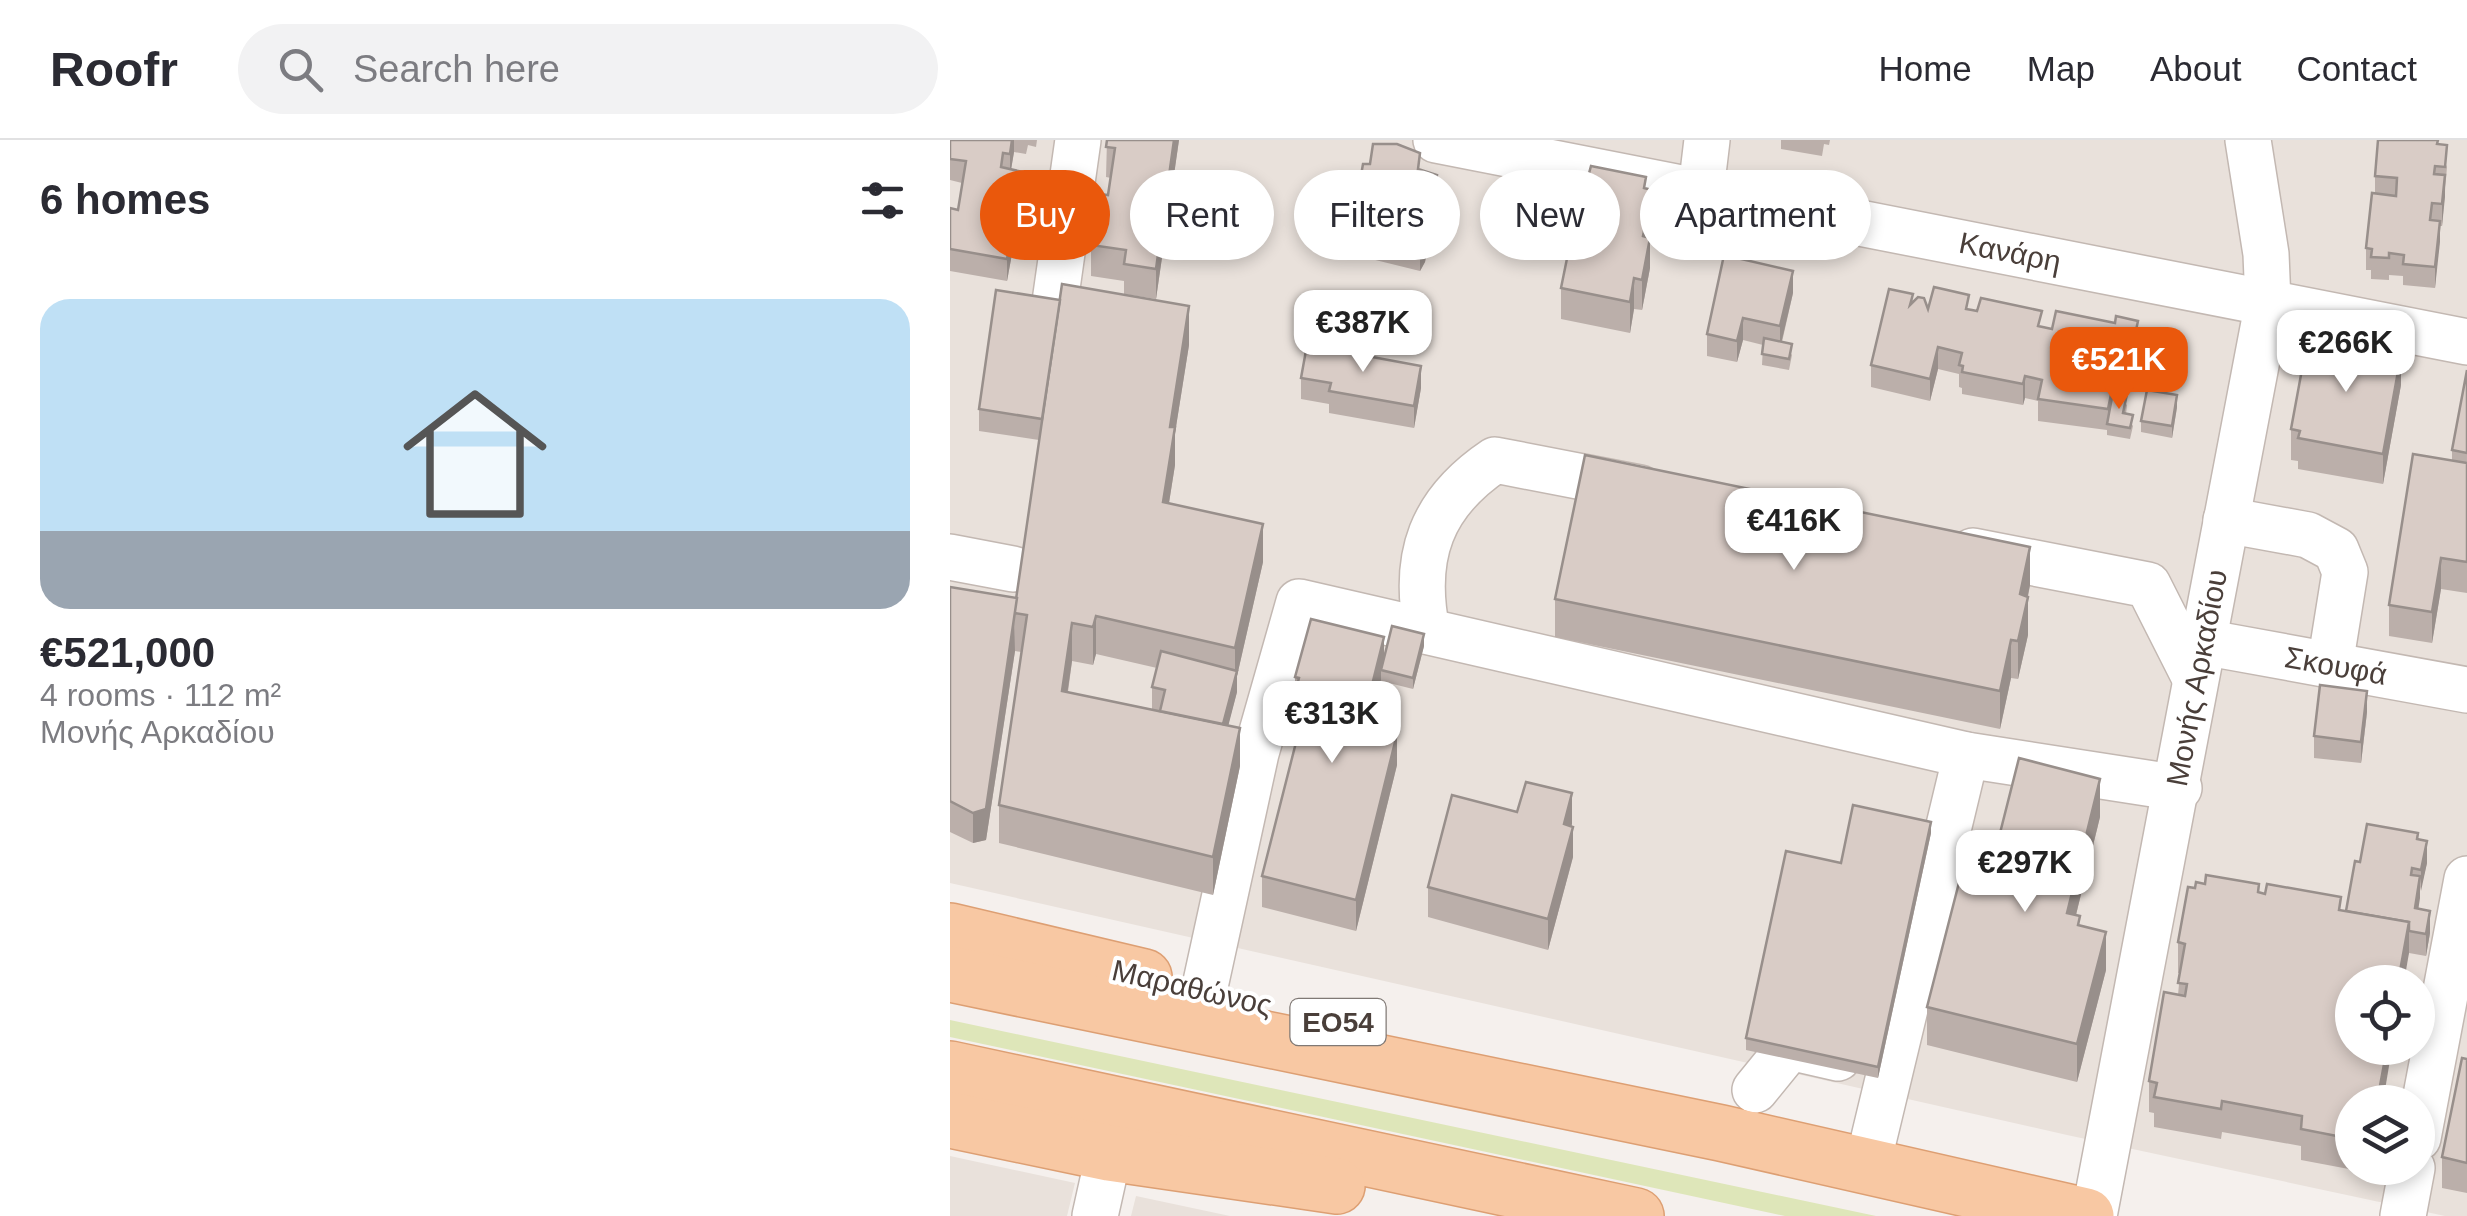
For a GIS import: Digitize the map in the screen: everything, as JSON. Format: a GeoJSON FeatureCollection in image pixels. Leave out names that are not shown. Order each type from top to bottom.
{"type":"FeatureCollection","features":[{"type":"Feature","properties":{"kind":"main road","name":"Μαραθώνος"},"geometry":{"type":"LineString","coordinates":[[950,932],[1579,1077],[1720,1133]]}},
{"type":"Feature","properties":{"kind":"main road","name":"Μαραθώνος"},"geometry":{"type":"LineString","coordinates":[[950,974],[1720,1133],[2086,1216]]}},
{"type":"Feature","properties":{"kind":"main road"},"geometry":{"type":"LineString","coordinates":[[950,1068],[1636,1216]]}},
{"type":"Feature","properties":{"kind":"main road"},"geometry":{"type":"LineString","coordinates":[[950,1120],[1109,1153],[1552,1216]]}},
{"type":"Feature","properties":{"kind":"street"},"geometry":{"type":"LineString","coordinates":[[1056,302],[1078,140]]}},
{"type":"Feature","properties":{"kind":"street","name":"Κανάρη"},"geometry":{"type":"LineString","coordinates":[[1436,140],[1640,178]]}},
{"type":"Feature","properties":{"kind":"street"},"geometry":{"type":"LineString","coordinates":[[1703,170],[1707,140]]}},
{"type":"Feature","properties":{"kind":"street","name":"Μονής Αρκαδίου"},"geometry":{"type":"LineString","coordinates":[[2094,1216],[2179,788],[2199,660],[2268,302],[2266,254],[2248,140]]}},
{"type":"Feature","properties":{"kind":"street","name":"Κανάρη"},"geometry":{"type":"LineString","coordinates":[[1871,224],[2467,342]]}},
{"type":"Feature","properties":{"kind":"street"},"geometry":{"type":"LineString","coordinates":[[1427,631],[1421,585],[1428,540],[1452,496],[1495,460],[1687,497]]}},
{"type":"Feature","properties":{"kind":"street"},"geometry":{"type":"LineString","coordinates":[[2226,520],[2308,536],[2336,550],[2345,572],[2330,665]]}},
{"type":"Feature","properties":{"kind":"street"},"geometry":{"type":"LineString","coordinates":[[1937,544],[2148,585],[2199,660]]}},
{"type":"Feature","properties":{"kind":"street"},"geometry":{"type":"LineString","coordinates":[[950,557],[1013,569]]}},
{"type":"Feature","properties":{"kind":"street"},"geometry":{"type":"LineString","coordinates":[[1204,990],[1256,753],[1299,602],[1966,754],[2179,788]]}},
{"type":"Feature","properties":{"kind":"street","name":"Σκουφά"},"geometry":{"type":"LineString","coordinates":[[2199,660],[2330,665],[2467,690]]}},
{"type":"Feature","properties":{"kind":"street"},"geometry":{"type":"LineString","coordinates":[[1868,1167],[1966,754]]}},
{"type":"Feature","properties":{"kind":"street"},"geometry":{"type":"LineString","coordinates":[[2428,1085],[2467,880]]}},
{"type":"Feature","properties":{"kind":"street"},"geometry":{"type":"LineString","coordinates":[[1755,1090],[1790,1047],[1859,1063],[1863,1114]]}},
{"type":"Feature","properties":{"kind":"street"},"geometry":{"type":"LineString","coordinates":[[1095,1216],[1109,1153]]}},
{"type":"Feature","properties":{"kind":"street"},"geometry":{"type":"LineString","coordinates":[[2402,1216],[2408,1185]]}},
{"type":"Feature","properties":{"kind":"shaded area"},"geometry":{"type":"Polygon","coordinates":[[[950,140],[2467,140],[2467,1216],[2445,1216],[2067,1135],[950,883],[950,140]]]}},
{"type":"Feature","properties":{"kind":"shaded area"},"geometry":{"type":"Polygon","coordinates":[[[950,1156],[1075,1183],[1067,1216],[950,1216],[950,1156]]]}},
{"type":"Feature","properties":{"kind":"shaded area"},"geometry":{"type":"Polygon","coordinates":[[[1136,1196],[1230,1216],[1131,1216],[1136,1196]]]}},
{"type":"Feature","properties":{"kind":"green space"},"geometry":{"type":"Polygon","coordinates":[[[950,1020],[1876,1216],[1785,1216],[950,1037],[950,1020]]]}},
{"type":"Feature","properties":{"kind":"building"},"geometry":{"type":"Polygon","coordinates":[[[950,140],[1012,140],[1010,154],[1003,153],[1001,167],[1014,170],[980,170],[980,254],[950,249],[950,208],[958,210],[966,161],[950,159],[950,140]]]}},
{"type":"Feature","properties":{"kind":"building"},"geometry":{"type":"Polygon","coordinates":[[[1107,140],[1174,140],[1170,170],[1130,170],[1130,260],[1157,260],[1156,269],[1124,264],[1126,250],[1110,248],[1110,182],[1115,148],[1106,147],[1107,140]]]}},
{"type":"Feature","properties":{"kind":"building"},"geometry":{"type":"Polygon","coordinates":[[[2378,140],[2438,140],[2437,144],[2447,145],[2445,167],[2435,166],[2434,174],[2445,175],[2442,204],[2432,203],[2430,220],[2440,221],[2435,267],[2403,264],[2404,255],[2371,257],[2372,249],[2366,248],[2372,193],[2396,196],[2397,178],[2375,176],[2378,140]]]}},
{"type":"Feature","properties":{"kind":"building"},"geometry":{"type":"Polygon","coordinates":[[[1373,144],[1397,144],[1420,153],[1418,169],[1421,170],[1362,170],[1363,164],[1370,164],[1373,144]]]}},
{"type":"Feature","properties":{"kind":"building"},"geometry":{"type":"Polygon","coordinates":[[[1620,172],[1640,176],[1640,260],[1646,260],[1642,280],[1634,278],[1630,302],[1561,288],[1567,260],[1620,260],[1620,172]]]}},
{"type":"Feature","properties":{"kind":"building"},"geometry":{"type":"Polygon","coordinates":[[[1723,260],[1746,260],[1793,271],[1780,326],[1743,318],[1737,341],[1707,334],[1723,260]]]}},
{"type":"Feature","properties":{"kind":"building"},"geometry":{"type":"Polygon","coordinates":[[[1062,284],[1189,306],[1163,502],[1263,524],[1235,648],[1096,616],[1093,627],[1072,623],[1062,691],[1240,728],[1213,857],[999,805],[1027,615],[1014,613],[1062,284]]]}},
{"type":"Feature","properties":{"kind":"building"},"geometry":{"type":"Polygon","coordinates":[[[1934,287],[1969,295],[1966,309],[1977,311],[1981,298],[2042,311],[2038,326],[2052,329],[2056,311],[2115,323],[2116,316],[2138,321],[2133,344],[2122,341],[2108,409],[2038,399],[2042,380],[2025,376],[2023,384],[1962,372],[1962,353],[1938,347],[1930,379],[1871,365],[1889,289],[1913,294],[1910,305],[1918,297],[1924,298],[1928,309],[1934,287]]]}},
{"type":"Feature","properties":{"kind":"building"},"geometry":{"type":"Polygon","coordinates":[[[996,290],[1060,300],[1042,419],[979,409],[996,290]]]}},
{"type":"Feature","properties":{"kind":"building"},"geometry":{"type":"Polygon","coordinates":[[[2308,337],[2401,355],[2383,454],[2298,438],[2300,431],[2291,429],[2308,337]]]}},
{"type":"Feature","properties":{"kind":"building"},"geometry":{"type":"Polygon","coordinates":[[[1764,338],[1792,344],[1789,359],[1762,354],[1764,338]]]}},
{"type":"Feature","properties":{"kind":"building"},"geometry":{"type":"Polygon","coordinates":[[[1307,345],[1421,366],[1414,406],[1329,391],[1331,383],[1301,378],[1307,345]]]}},
{"type":"Feature","properties":{"kind":"building"},"geometry":{"type":"Polygon","coordinates":[[[2467,370],[2467,453],[2452,450],[2467,370]]]}},
{"type":"Feature","properties":{"kind":"building"},"geometry":{"type":"Polygon","coordinates":[[[2147,390],[2177,395],[2172,426],[2141,421],[2147,390]]]}},
{"type":"Feature","properties":{"kind":"building"},"geometry":{"type":"Polygon","coordinates":[[[2113,392],[2127,394],[2123,413],[2133,415],[2130,428],[2107,424],[2113,392]]]}},
{"type":"Feature","properties":{"kind":"building"},"geometry":{"type":"Polygon","coordinates":[[[2413,454],[2467,463],[2467,562],[2441,558],[2432,612],[2389,605],[2413,454]]]}},
{"type":"Feature","properties":{"kind":"building"},"geometry":{"type":"Polygon","coordinates":[[[1585,455],[2030,547],[2020,594],[2028,597],[2018,641],[2011,640],[2000,691],[1555,599],[1585,455]]]}},
{"type":"Feature","properties":{"kind":"building"},"geometry":{"type":"Polygon","coordinates":[[[950,587],[1017,598],[986,809],[973,813],[950,801],[950,587]]]}},
{"type":"Feature","properties":{"kind":"building"},"geometry":{"type":"Polygon","coordinates":[[[1311,619],[1384,637],[1362,725],[1397,734],[1356,900],[1262,876],[1304,711],[1291,708],[1311,619]]]}},
{"type":"Feature","properties":{"kind":"building"},"geometry":{"type":"Polygon","coordinates":[[[1392,626],[1424,634],[1413,678],[1381,670],[1392,626]]]}},
{"type":"Feature","properties":{"kind":"building"},"geometry":{"type":"Polygon","coordinates":[[[1161,651],[1237,671],[1223,724],[1160,711],[1165,690],[1152,687],[1161,651]]]}},
{"type":"Feature","properties":{"kind":"building"},"geometry":{"type":"Polygon","coordinates":[[[2320,685],[2367,691],[2361,742],[2314,736],[2320,685]]]}},
{"type":"Feature","properties":{"kind":"building"},"geometry":{"type":"Polygon","coordinates":[[[2019,758],[2100,779],[2067,913],[2080,916],[2078,925],[2106,932],[2077,1044],[1927,1007],[1962,871],[1977,875],[1986,842],[1997,845],[2019,758]]]}},
{"type":"Feature","properties":{"kind":"building"},"geometry":{"type":"Polygon","coordinates":[[[1526,782],[1572,793],[1564,824],[1573,827],[1548,919],[1428,887],[1452,795],[1517,812],[1526,782]]]}},
{"type":"Feature","properties":{"kind":"building"},"geometry":{"type":"Polygon","coordinates":[[[1853,805],[1931,822],[1878,1067],[1746,1038],[1786,851],[1841,863],[1853,805]]]}},
{"type":"Feature","properties":{"kind":"building"},"geometry":{"type":"Polygon","coordinates":[[[2367,824],[2418,833],[2417,839],[2427,841],[2421,870],[2412,868],[2411,875],[2420,876],[2415,908],[2430,911],[2426,934],[2409,931],[2409,922],[2346,911],[2367,824]]]}},
{"type":"Feature","properties":{"kind":"building"},"geometry":{"type":"Polygon","coordinates":[[[2206,875],[2259,884],[2258,892],[2265,894],[2267,884],[2341,897],[2339,910],[2409,922],[2401,965],[2335,965],[2335,1065],[2384,1065],[2380,1085],[2335,1085],[2335,1136],[2301,1129],[2302,1116],[2222,1101],[2221,1109],[2154,1097],[2157,1083],[2149,1081],[2164,992],[2185,996],[2187,984],[2178,983],[2185,944],[2178,942],[2188,887],[2195,888],[2196,882],[2205,884],[2206,875]]]}},
{"type":"Feature","properties":{"kind":"building"},"geometry":{"type":"Polygon","coordinates":[[[2462,1058],[2467,1059],[2467,1163],[2442,1157],[2462,1058]]]}}]}
